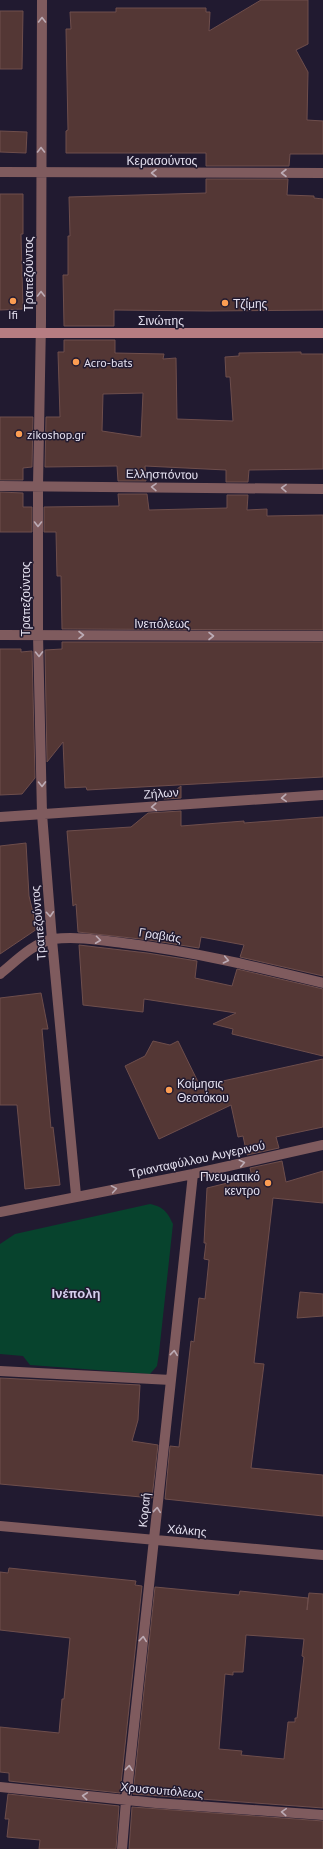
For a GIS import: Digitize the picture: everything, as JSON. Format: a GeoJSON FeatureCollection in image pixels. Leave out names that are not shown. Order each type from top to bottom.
{"type":"FeatureCollection","features":[{"type":"Feature","properties":{"kind":"street","name":"Τραπεζούντος"},"geometry":{"type":"LineString","coordinates":[[42,0],[38,485],[38,635],[42,814],[52,940],[76,1196]]}},
{"type":"Feature","properties":{"kind":"street","name":"Κερασούντος"},"geometry":{"type":"LineString","coordinates":[[0,172],[323,173]]}},
{"type":"Feature","properties":{"kind":"street","name":"Σινώπης"},"geometry":{"type":"LineString","coordinates":[[0,333],[323,333]]}},
{"type":"Feature","properties":{"kind":"street","name":"Ελλησπόντου"},"geometry":{"type":"LineString","coordinates":[[0,486],[38,485],[323,489]]}},
{"type":"Feature","properties":{"kind":"street","name":"Ινεπόλεως"},"geometry":{"type":"LineString","coordinates":[[0,635],[323,636]]}},
{"type":"Feature","properties":{"kind":"street","name":"Ζήλων"},"geometry":{"type":"LineString","coordinates":[[0,817],[323,795]]}},
{"type":"Feature","properties":{"kind":"street","name":"Γραβιάς"},"geometry":{"type":"LineString","coordinates":[[0,974],[33,948],[52,940],[84,938],[153,946],[228,960],[323,983]]}},
{"type":"Feature","properties":{"kind":"street","name":"Τριανταφύλλου Αυγερινού"},"geometry":{"type":"LineString","coordinates":[[0,1212],[193,1174],[323,1145]]}},
{"type":"Feature","properties":{"kind":"street","name":"Κοραή"},"geometry":{"type":"LineString","coordinates":[[122,1849],[153,1540],[193,1174]]}},
{"type":"Feature","properties":{"kind":"street"},"geometry":{"type":"LineString","coordinates":[[0,1371],[171,1380]]}},
{"type":"Feature","properties":{"kind":"street","name":"Χάλκης"},"geometry":{"type":"LineString","coordinates":[[0,1526],[323,1555]]}},
{"type":"Feature","properties":{"kind":"street","name":"Χρυσουπόλεως"},"geometry":{"type":"LineString","coordinates":[[0,1788],[126,1801],[323,1815]]}},
{"type":"Feature","properties":{"kind":"green space"},"geometry":{"type":"Polygon","coordinates":[[[150,1204],[164,1210],[173,1224],[159,1353],[157,1366],[150,1374],[30,1365],[23,1356],[0,1354],[0,1244],[15,1234],[150,1204]]]}},
{"type":"Feature","properties":{"kind":"building"},"geometry":{"type":"Polygon","coordinates":[[[261,0],[308,0],[308,44],[296,50],[308,72],[307,120],[323,121],[323,154],[290,154],[289,166],[206,166],[206,153],[66,153],[66,131],[68,130],[66,29],[71,29],[70,12],[116,12],[116,8],[206,8],[206,12],[210,12],[209,31],[261,0]]]}},
{"type":"Feature","properties":{"kind":"building"},"geometry":{"type":"Polygon","coordinates":[[[0,11],[23,11],[22,69],[0,69],[0,11]]]}},
{"type":"Feature","properties":{"kind":"building"},"geometry":{"type":"Polygon","coordinates":[[[0,131],[27,132],[26,153],[0,152],[0,131]]]}},
{"type":"Feature","properties":{"kind":"building"},"geometry":{"type":"Polygon","coordinates":[[[206,179],[288,179],[287,195],[314,196],[314,198],[323,199],[323,310],[114,310],[114,326],[64,326],[63,275],[68,275],[68,236],[70,236],[69,197],[206,193],[206,179]]]}},
{"type":"Feature","properties":{"kind":"building"},"geometry":{"type":"Polygon","coordinates":[[[0,194],[23,194],[23,234],[21,234],[23,309],[0,310],[0,194]]]}},
{"type":"Feature","properties":{"kind":"building"},"geometry":{"type":"Polygon","coordinates":[[[64,340],[115,340],[115,353],[164,354],[163,359],[176,358],[177,419],[233,421],[230,377],[226,377],[225,357],[239,356],[239,353],[301,352],[301,354],[323,354],[323,469],[249,470],[248,482],[226,482],[226,470],[145,466],[146,481],[118,481],[117,466],[45,467],[46,417],[60,417],[58,352],[64,352],[64,340]],[[143,393],[103,394],[102,431],[141,437],[143,393]]]}},
{"type":"Feature","properties":{"kind":"building"},"geometry":{"type":"Polygon","coordinates":[[[0,417],[33,417],[32,467],[23,468],[23,480],[0,480],[0,417]]]}},
{"type":"Feature","properties":{"kind":"building"},"geometry":{"type":"Polygon","coordinates":[[[0,492],[23,493],[23,507],[32,507],[32,532],[0,532],[0,492]]]}},
{"type":"Feature","properties":{"kind":"building"},"geometry":{"type":"Polygon","coordinates":[[[118,494],[147,494],[149,510],[227,508],[227,495],[248,495],[247,510],[267,509],[267,516],[323,515],[323,630],[62,629],[61,576],[57,576],[56,532],[44,532],[44,507],[119,506],[118,494]]]}},
{"type":"Feature","properties":{"kind":"building"},"geometry":{"type":"Polygon","coordinates":[[[62,642],[323,642],[323,777],[87,790],[86,787],[65,788],[63,742],[47,762],[45,650],[62,649],[62,642]]]}},
{"type":"Feature","properties":{"kind":"building"},"geometry":{"type":"Polygon","coordinates":[[[0,649],[21,649],[21,652],[32,651],[35,778],[22,794],[0,795],[0,649]]]}},
{"type":"Feature","properties":{"kind":"building"},"geometry":{"type":"Polygon","coordinates":[[[181,786],[181,798],[164,799],[181,786]]]}},
{"type":"Feature","properties":{"kind":"building"},"geometry":{"type":"Polygon","coordinates":[[[181,811],[181,826],[323,817],[323,976],[240,957],[244,945],[201,937],[199,948],[149,940],[78,932],[76,904],[73,906],[67,831],[131,827],[148,813],[181,811]]]}},
{"type":"Feature","properties":{"kind":"building"},"geometry":{"type":"Polygon","coordinates":[[[26,843],[29,896],[37,929],[0,954],[0,846],[26,843]]]}},
{"type":"Feature","properties":{"kind":"building"},"geometry":{"type":"Polygon","coordinates":[[[79,945],[147,953],[197,961],[195,978],[232,986],[237,969],[323,989],[323,1056],[232,1034],[233,1029],[213,1024],[236,1013],[144,999],[143,1012],[83,1005],[79,945]]]}},
{"type":"Feature","properties":{"kind":"building"},"geometry":{"type":"Polygon","coordinates":[[[41,993],[48,1029],[42,1029],[51,1128],[53,1127],[60,1185],[25,1189],[17,1105],[0,1105],[0,998],[41,993]]]}},
{"type":"Feature","properties":{"kind":"building"},"geometry":{"type":"Polygon","coordinates":[[[153,1041],[170,1045],[178,1041],[200,1086],[323,1059],[323,1127],[276,1137],[279,1148],[247,1155],[243,1136],[238,1137],[231,1105],[159,1139],[125,1066],[145,1056],[153,1041]]]}},
{"type":"Feature","properties":{"kind":"building"},"geometry":{"type":"Polygon","coordinates":[[[282,1161],[286,1182],[323,1171],[323,1203],[273,1198],[254,1363],[264,1364],[251,1468],[323,1475],[323,1516],[165,1499],[170,1446],[179,1447],[191,1341],[194,1342],[199,1298],[205,1299],[209,1260],[204,1259],[206,1243],[204,1243],[207,1188],[252,1177],[250,1168],[282,1161]]]}},
{"type":"Feature","properties":{"kind":"building"},"geometry":{"type":"Polygon","coordinates":[[[300,1292],[323,1294],[323,1316],[297,1318],[300,1292]]]}},
{"type":"Feature","properties":{"kind":"building"},"geometry":{"type":"Polygon","coordinates":[[[0,1378],[140,1385],[138,1420],[132,1441],[158,1445],[152,1498],[0,1484],[0,1378]]]}},
{"type":"Feature","properties":{"kind":"building"},"geometry":{"type":"Polygon","coordinates":[[[9,1568],[136,1581],[135,1585],[142,1586],[120,1793],[9,1781],[9,1773],[0,1772],[0,1727],[59,1733],[70,1638],[0,1630],[0,1572],[8,1573],[9,1568]]]}},
{"type":"Feature","properties":{"kind":"building"},"geometry":{"type":"Polygon","coordinates":[[[155,1587],[239,1595],[240,1591],[308,1598],[307,1610],[309,1593],[323,1594],[323,1808],[133,1794],[155,1587]],[[246,1635],[243,1672],[233,1672],[233,1675],[225,1674],[219,1749],[242,1751],[241,1755],[284,1759],[288,1722],[295,1722],[295,1718],[297,1718],[304,1657],[302,1656],[304,1639],[246,1635]]]}},
{"type":"Feature","properties":{"kind":"building"},"geometry":{"type":"Polygon","coordinates":[[[8,1794],[119,1806],[116,1849],[39,1849],[40,1840],[7,1837],[9,1819],[5,1819],[8,1794]]]}},
{"type":"Feature","properties":{"kind":"building"},"geometry":{"type":"Polygon","coordinates":[[[132,1807],[323,1821],[323,1849],[129,1849],[132,1807]]]}},
{"type":"Feature","properties":{"kind":"place","name":"Ifi"},"geometry":{"type":"Point","coordinates":[13,301]}},
{"type":"Feature","properties":{"kind":"place","name":"Τζίμης"},"geometry":{"type":"Point","coordinates":[225,303]}},
{"type":"Feature","properties":{"kind":"place","name":"Acro-bats"},"geometry":{"type":"Point","coordinates":[76,362]}},
{"type":"Feature","properties":{"kind":"place","name":"zikoshop.gr"},"geometry":{"type":"Point","coordinates":[19,434]}},
{"type":"Feature","properties":{"kind":"place","name":"Κοίμησις Θεοτόκου"},"geometry":{"type":"Point","coordinates":[169,1090]}},
{"type":"Feature","properties":{"kind":"place","name":"Πνευματικό κεντρο"},"geometry":{"type":"Point","coordinates":[268,1183]}},
{"type":"Feature","properties":{"kind":"district","name":"Ινέπολη"},"geometry":{"type":"Point","coordinates":[76,1293]}}]}
